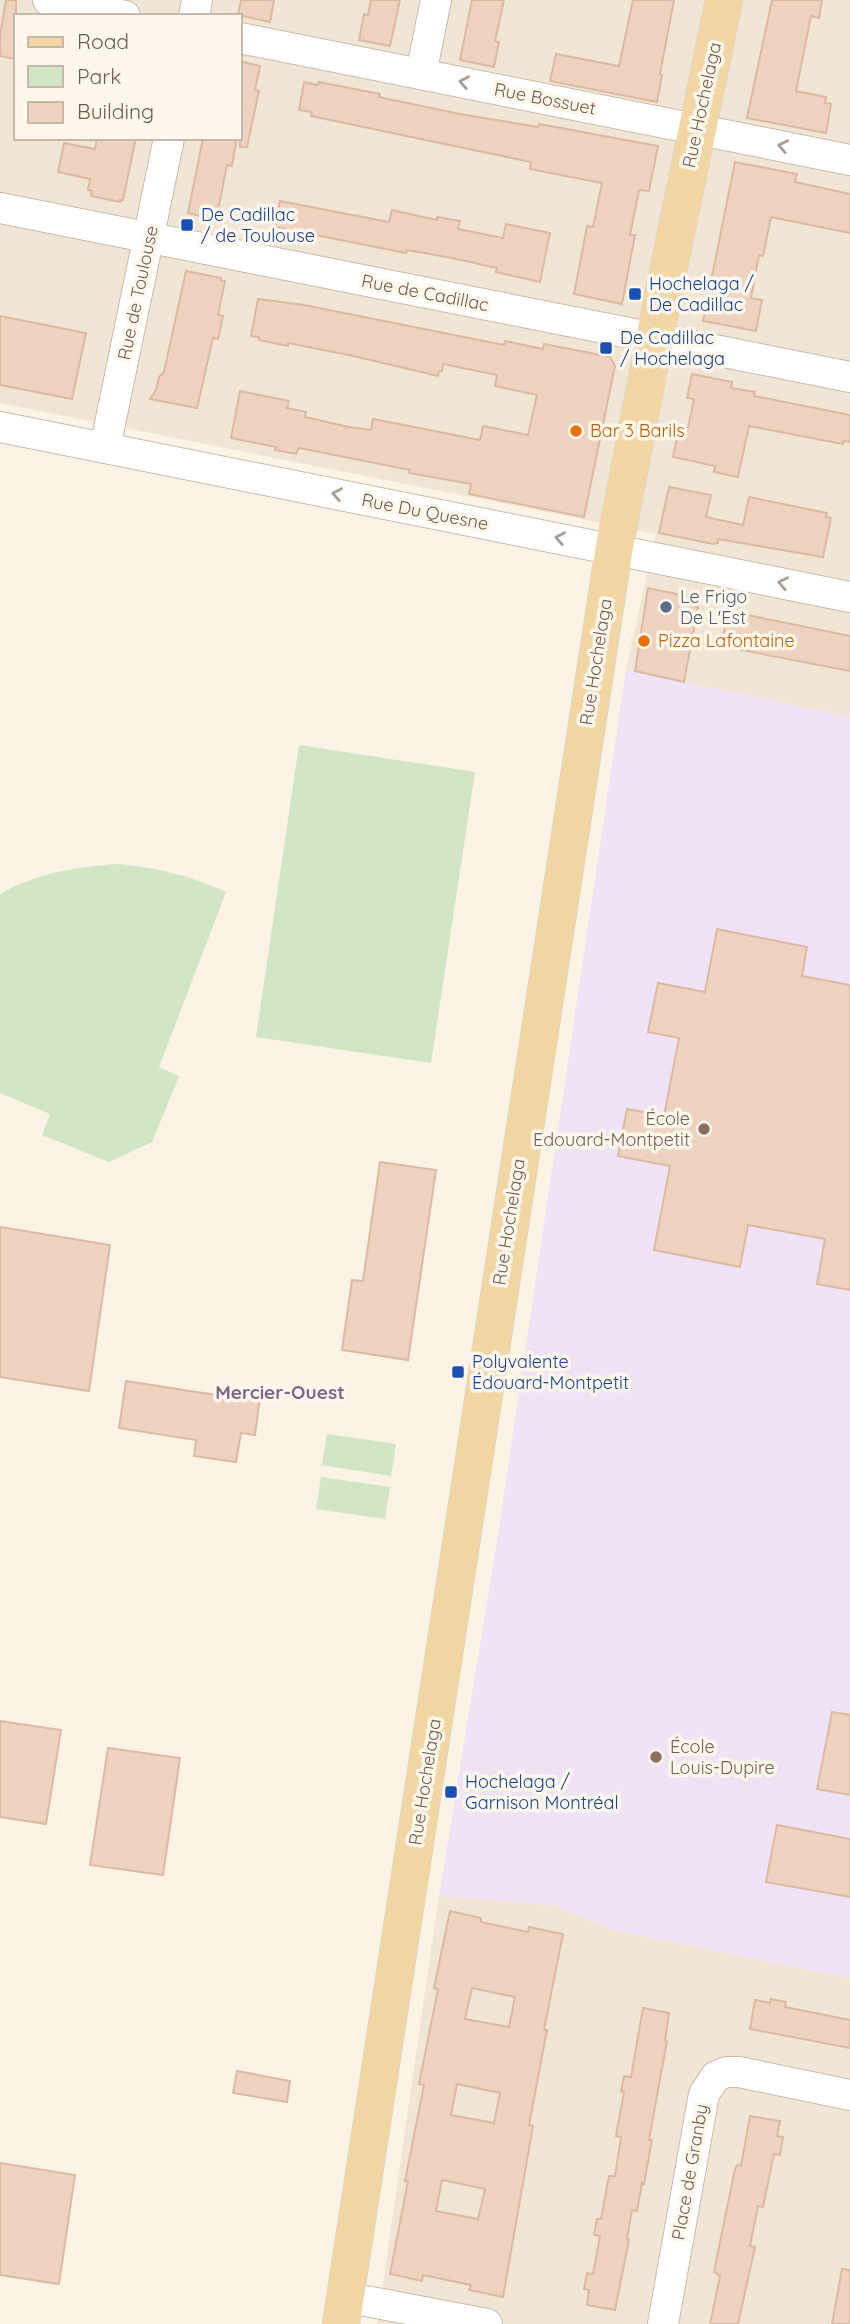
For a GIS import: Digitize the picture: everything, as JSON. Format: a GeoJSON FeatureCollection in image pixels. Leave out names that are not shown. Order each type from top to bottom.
{"type":"FeatureCollection","features":[{"type":"Feature","properties":{"kind":"main road","name":"Rue Hochelaga"},"geometry":{"type":"LineString","coordinates":[[343,2311],[614,549],[724,0]]}},
{"type":"Feature","properties":{"kind":"street"},"geometry":{"type":"LineString","coordinates":[[48,0],[115,14]]}},
{"type":"Feature","properties":{"kind":"street"},"geometry":{"type":"LineString","coordinates":[[421,74],[436,0]]}},
{"type":"Feature","properties":{"kind":"street","name":"Rue Bossuet"},"geometry":{"type":"LineString","coordinates":[[242,38],[850,160]]}},
{"type":"Feature","properties":{"kind":"street","name":"Rue de Toulouse"},"geometry":{"type":"LineString","coordinates":[[105,448],[169,140]]}},
{"type":"Feature","properties":{"kind":"street","name":"Rue de Cadillac"},"geometry":{"type":"LineString","coordinates":[[0,208],[850,377]]}},
{"type":"Feature","properties":{"kind":"street","name":"Rue Du Quesne"},"geometry":{"type":"LineString","coordinates":[[0,427],[850,597]]}},
{"type":"Feature","properties":{"kind":"street","name":"Place de Granby"},"geometry":{"type":"LineString","coordinates":[[663,2324],[704,2094],[709,2084],[716,2076],[739,2072],[850,2095]]}},
{"type":"Feature","properties":{"kind":"street"},"geometry":{"type":"LineString","coordinates":[[343,2311],[487,2324]]}},
{"type":"Feature","properties":{"kind":"shaded area"},"geometry":{"type":"Polygon","coordinates":[[[0,0],[850,0],[850,717],[626,670],[656,534],[0,403],[0,0]]]}},
{"type":"Feature","properties":{"kind":"shaded area","name":"École Edouard-Montpetit"},"geometry":{"type":"Polygon","coordinates":[[[626,670],[850,717],[850,1978],[613,1930],[554,1905],[439,1896],[497,1541],[626,670]]]}},
{"type":"Feature","properties":{"kind":"shaded area"},"geometry":{"type":"Polygon","coordinates":[[[439,1896],[554,1905],[613,1930],[850,1978],[850,2324],[377,2324],[439,1896]]]}},
{"type":"Feature","properties":{"kind":"green space"},"geometry":{"type":"Polygon","coordinates":[[[299,745],[475,772],[431,1063],[256,1037],[299,745]]]}},
{"type":"Feature","properties":{"kind":"green space"},"geometry":{"type":"Polygon","coordinates":[[[118,864],[173,873],[226,892],[159,1067],[179,1076],[152,1142],[109,1162],[42,1135],[50,1114],[0,1093],[0,894],[57,872],[118,864]]]}},
{"type":"Feature","properties":{"kind":"green space"},"geometry":{"type":"Polygon","coordinates":[[[327,1434],[396,1444],[391,1476],[322,1465],[327,1434]]]}},
{"type":"Feature","properties":{"kind":"green space"},"geometry":{"type":"Polygon","coordinates":[[[321,1477],[390,1487],[385,1519],[316,1509],[321,1477]]]}},
{"type":"Feature","properties":{"kind":"building"},"geometry":{"type":"Polygon","coordinates":[[[6,0],[16,0],[14,59],[0,56],[0,35],[6,0]]]}},
{"type":"Feature","properties":{"kind":"building"},"geometry":{"type":"Polygon","coordinates":[[[241,0],[274,0],[270,22],[238,14],[241,0]]]}},
{"type":"Feature","properties":{"kind":"building"},"geometry":{"type":"Polygon","coordinates":[[[371,0],[400,0],[390,46],[359,40],[364,14],[368,15],[371,0]]]}},
{"type":"Feature","properties":{"kind":"building"},"geometry":{"type":"Polygon","coordinates":[[[472,0],[504,0],[495,41],[499,42],[494,67],[460,60],[472,0]]]}},
{"type":"Feature","properties":{"kind":"building"},"geometry":{"type":"Polygon","coordinates":[[[633,0],[674,0],[657,102],[550,81],[556,54],[619,66],[633,0]]]}},
{"type":"Feature","properties":{"kind":"building"},"geometry":{"type":"Polygon","coordinates":[[[772,0],[822,0],[819,18],[811,16],[796,91],[826,97],[825,103],[831,104],[826,133],[747,118],[772,0]]]}},
{"type":"Feature","properties":{"kind":"building"},"geometry":{"type":"Polygon","coordinates":[[[242,62],[260,66],[255,90],[259,91],[247,147],[240,147],[242,62]]]}},
{"type":"Feature","properties":{"kind":"building"},"geometry":{"type":"Polygon","coordinates":[[[304,82],[318,85],[319,82],[380,94],[379,97],[460,114],[538,127],[539,124],[658,146],[649,191],[639,190],[630,235],[635,235],[622,304],[574,294],[587,226],[593,227],[602,183],[530,169],[531,162],[311,116],[312,112],[299,110],[304,82]]]}},
{"type":"Feature","properties":{"kind":"building"},"geometry":{"type":"Polygon","coordinates":[[[97,140],[134,140],[123,200],[120,202],[91,196],[92,191],[88,190],[90,179],[58,172],[64,143],[95,149],[97,140]]]}},
{"type":"Feature","properties":{"kind":"building"},"geometry":{"type":"Polygon","coordinates":[[[203,140],[237,140],[232,166],[227,165],[216,220],[188,213],[203,140]]]}},
{"type":"Feature","properties":{"kind":"building"},"geometry":{"type":"Polygon","coordinates":[[[735,162],[797,174],[795,182],[850,194],[850,233],[771,217],[763,256],[759,255],[751,298],[762,300],[756,331],[703,321],[735,162]]]}},
{"type":"Feature","properties":{"kind":"building"},"geometry":{"type":"Polygon","coordinates":[[[280,201],[389,222],[392,210],[437,220],[437,217],[460,221],[458,229],[503,238],[506,224],[550,233],[540,282],[496,272],[497,268],[452,258],[407,250],[406,253],[275,227],[280,201]]]}},
{"type":"Feature","properties":{"kind":"building"},"geometry":{"type":"Polygon","coordinates":[[[186,271],[225,281],[218,315],[223,316],[218,339],[213,338],[197,408],[150,399],[156,390],[159,377],[164,372],[186,271]]]}},
{"type":"Feature","properties":{"kind":"building"},"geometry":{"type":"Polygon","coordinates":[[[258,299],[304,305],[504,345],[505,341],[543,349],[544,344],[610,357],[615,366],[584,517],[469,494],[471,484],[409,473],[410,470],[299,448],[296,454],[231,438],[240,391],[289,401],[287,408],[306,412],[305,417],[349,427],[371,430],[373,419],[480,440],[483,426],[528,435],[537,395],[495,386],[497,375],[443,364],[438,376],[349,355],[259,340],[259,337],[251,336],[258,299]]]}},
{"type":"Feature","properties":{"kind":"building"},"geometry":{"type":"Polygon","coordinates":[[[0,316],[86,333],[72,399],[0,385],[0,316]]]}},
{"type":"Feature","properties":{"kind":"building"},"geometry":{"type":"Polygon","coordinates":[[[692,374],[732,382],[731,388],[755,392],[754,396],[850,415],[850,442],[843,441],[843,444],[749,426],[738,477],[714,472],[715,466],[673,457],[679,427],[688,428],[694,399],[687,398],[692,374]]]}},
{"type":"Feature","properties":{"kind":"building"},"geometry":{"type":"Polygon","coordinates":[[[669,487],[711,495],[706,517],[743,525],[749,497],[827,513],[826,517],[831,518],[823,557],[718,539],[718,543],[713,544],[659,533],[669,487]]]}},
{"type":"Feature","properties":{"kind":"building"},"geometry":{"type":"Polygon","coordinates":[[[648,588],[696,598],[695,607],[698,607],[684,682],[635,671],[648,588]]]}},
{"type":"Feature","properties":{"kind":"building"},"geometry":{"type":"Polygon","coordinates":[[[728,611],[850,636],[850,671],[721,646],[728,611]]]}},
{"type":"Feature","properties":{"kind":"building"},"geometry":{"type":"Polygon","coordinates":[[[717,929],[807,947],[802,976],[850,985],[850,1290],[817,1284],[825,1239],[748,1225],[740,1267],[654,1250],[670,1166],[618,1156],[627,1109],[664,1116],[679,1038],[648,1032],[658,983],[705,992],[717,929]]]}},
{"type":"Feature","properties":{"kind":"building"},"geometry":{"type":"Polygon","coordinates":[[[380,1162],[436,1170],[408,1360],[342,1350],[352,1280],[363,1281],[380,1162]]]}},
{"type":"Feature","properties":{"kind":"building"},"geometry":{"type":"Polygon","coordinates":[[[0,1227],[110,1245],[89,1391],[0,1377],[0,1227]]]}},
{"type":"Feature","properties":{"kind":"building"},"geometry":{"type":"Polygon","coordinates":[[[126,1381],[229,1397],[230,1392],[260,1397],[255,1435],[241,1433],[236,1462],[194,1456],[196,1440],[119,1428],[126,1381]]]}},
{"type":"Feature","properties":{"kind":"building"},"geometry":{"type":"Polygon","coordinates":[[[832,1712],[850,1715],[850,1795],[817,1789],[832,1712]]]}},
{"type":"Feature","properties":{"kind":"building"},"geometry":{"type":"Polygon","coordinates":[[[0,1721],[61,1730],[46,1824],[0,1817],[0,1721]]]}},
{"type":"Feature","properties":{"kind":"building"},"geometry":{"type":"Polygon","coordinates":[[[108,1748],[180,1758],[163,1875],[90,1865],[108,1748]]]}},
{"type":"Feature","properties":{"kind":"building"},"geometry":{"type":"Polygon","coordinates":[[[777,1825],[850,1839],[850,1897],[766,1882],[777,1825]]]}},
{"type":"Feature","properties":{"kind":"building"},"geometry":{"type":"Polygon","coordinates":[[[450,1911],[481,1918],[481,1922],[528,1932],[529,1927],[563,1934],[544,2030],[547,2030],[529,2125],[533,2126],[503,2297],[469,2290],[471,2285],[423,2275],[422,2281],[390,2274],[424,2085],[419,2084],[438,1989],[434,1988],[450,1911]],[[472,1988],[465,2019],[509,2027],[515,1997],[472,1988]],[[457,2084],[451,2115],[494,2123],[500,2093],[457,2084]],[[442,2180],[436,2211],[478,2219],[485,2189],[442,2180]]]}},
{"type":"Feature","properties":{"kind":"building"},"geometry":{"type":"Polygon","coordinates":[[[771,1999],[786,2002],[785,2007],[850,2020],[850,2048],[750,2029],[755,2000],[770,2003],[771,1999]]]}},
{"type":"Feature","properties":{"kind":"building"},"geometry":{"type":"Polygon","coordinates":[[[643,2008],[669,2013],[667,2041],[644,2184],[642,2183],[637,2211],[632,2210],[615,2310],[587,2305],[589,2290],[584,2289],[587,2273],[593,2274],[600,2236],[594,2235],[597,2219],[601,2219],[609,2176],[615,2176],[621,2137],[616,2136],[624,2092],[621,2091],[624,2076],[631,2077],[643,2008]]]}},
{"type":"Feature","properties":{"kind":"building"},"geometry":{"type":"Polygon","coordinates":[[[237,2071],[290,2081],[287,2102],[233,2093],[237,2071]]]}},
{"type":"Feature","properties":{"kind":"building"},"geometry":{"type":"Polygon","coordinates":[[[750,2116],[780,2121],[777,2136],[783,2137],[780,2155],[774,2154],[763,2207],[758,2206],[750,2246],[755,2247],[738,2324],[710,2324],[720,2276],[714,2272],[735,2169],[737,2165],[741,2166],[750,2116]]]}},
{"type":"Feature","properties":{"kind":"building"},"geometry":{"type":"Polygon","coordinates":[[[0,2163],[75,2175],[59,2284],[0,2275],[0,2163]]]}},
{"type":"Feature","properties":{"kind":"building"},"geometry":{"type":"Polygon","coordinates":[[[842,2269],[850,2270],[850,2324],[832,2324],[842,2269]]]}},
{"type":"Feature","properties":{"kind":"place","name":"De Cadillac / de Toulouse"},"geometry":{"type":"Point","coordinates":[187,225]}},
{"type":"Feature","properties":{"kind":"place","name":"Hochelaga / De Cadillac"},"geometry":{"type":"Point","coordinates":[635,294]}},
{"type":"Feature","properties":{"kind":"place","name":"De Cadillac / Hochelaga"},"geometry":{"type":"Point","coordinates":[606,348]}},
{"type":"Feature","properties":{"kind":"place","name":"Bar 3 Barils"},"geometry":{"type":"Point","coordinates":[576,431]}},
{"type":"Feature","properties":{"kind":"place","name":"Le Frigo De L'Est"},"geometry":{"type":"Point","coordinates":[666,607]}},
{"type":"Feature","properties":{"kind":"place","name":"Pizza Lafontaine"},"geometry":{"type":"Point","coordinates":[644,641]}},
{"type":"Feature","properties":{"kind":"place","name":"École Edouard-Montpetit"},"geometry":{"type":"Point","coordinates":[704,1129]}},
{"type":"Feature","properties":{"kind":"place","name":"Polyvalente Édouard-Montpetit"},"geometry":{"type":"Point","coordinates":[458,1372]}},
{"type":"Feature","properties":{"kind":"place","name":"École Louis-Dupire"},"geometry":{"type":"Point","coordinates":[656,1757]}},
{"type":"Feature","properties":{"kind":"place","name":"Hochelaga / Garnison Montréal"},"geometry":{"type":"Point","coordinates":[451,1792]}},
{"type":"Feature","properties":{"kind":"district","name":"Mercier-Ouest"},"geometry":{"type":"Point","coordinates":[280,1392]}}]}
